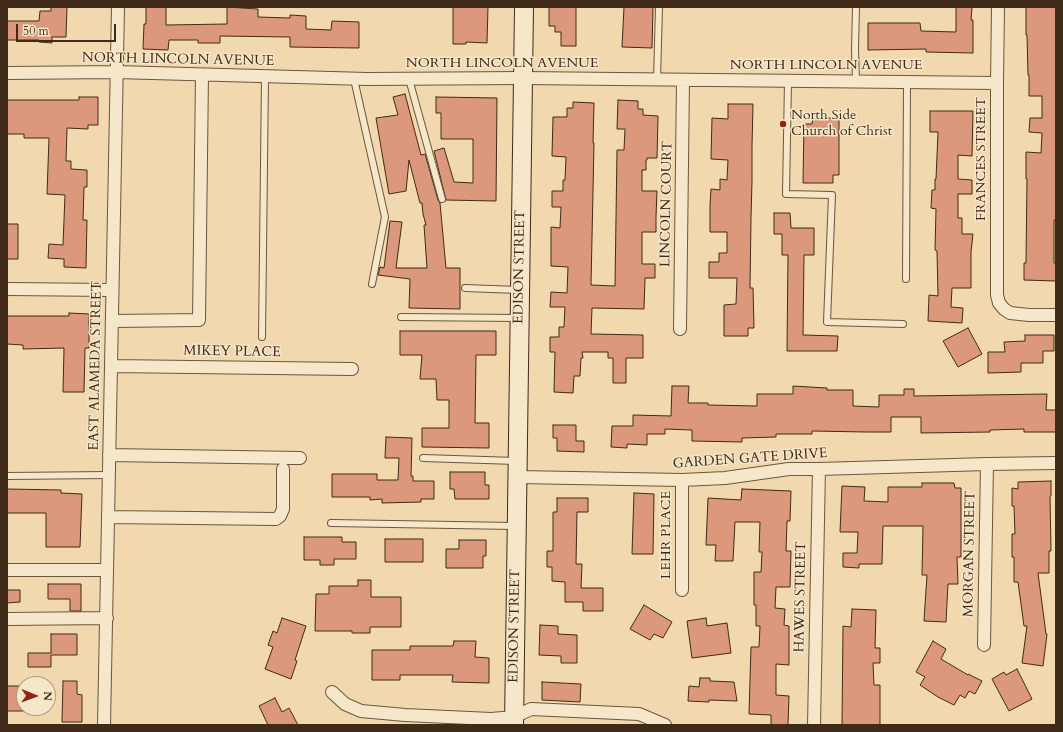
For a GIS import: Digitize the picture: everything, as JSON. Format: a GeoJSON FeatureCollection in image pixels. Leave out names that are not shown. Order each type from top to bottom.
{"type":"FeatureCollection","features":[{"type":"Feature","properties":{"kind":"street","name":"EAST ALAMEDA STREET"},"geometry":{"type":"LineString","coordinates":[[104,725],[118,7]]}},
{"type":"Feature","properties":{"kind":"street","name":"EDISON STREET"},"geometry":{"type":"LineString","coordinates":[[514,721],[524,7]]}},
{"type":"Feature","properties":{"kind":"street","name":"FRANCES STREET"},"geometry":{"type":"LineString","coordinates":[[998,7],[997,295],[999,303],[1004,309],[1010,312],[1029,315],[1056,314]]}},
{"type":"Feature","properties":{"kind":"street","name":"NORTH LINCOLN AVENUE"},"geometry":{"type":"LineString","coordinates":[[7,73],[116,72],[354,79],[522,78],[997,83]]}},
{"type":"Feature","properties":{"kind":"street"},"geometry":{"type":"LineString","coordinates":[[112,321],[199,320],[202,75]]}},
{"type":"Feature","properties":{"kind":"street","name":"LINCOLN COURT"},"geometry":{"type":"LineString","coordinates":[[680,329],[683,80]]}},
{"type":"Feature","properties":{"kind":"street"},"geometry":{"type":"LineString","coordinates":[[7,290],[112,290]]}},
{"type":"Feature","properties":{"kind":"street","name":"MIKEY PLACE"},"geometry":{"type":"LineString","coordinates":[[111,366],[352,369]]}},
{"type":"Feature","properties":{"kind":"street"},"geometry":{"type":"LineString","coordinates":[[109,455],[300,458]]}},
{"type":"Feature","properties":{"kind":"street","name":"GARDEN GATE DRIVE"},"geometry":{"type":"LineString","coordinates":[[518,469],[682,480],[725,478],[789,469],[1056,463]]}},
{"type":"Feature","properties":{"kind":"street","name":"MORGAN STREET"},"geometry":{"type":"LineString","coordinates":[[984,645],[987,464]]}},
{"type":"Feature","properties":{"kind":"street"},"geometry":{"type":"LineString","coordinates":[[108,517],[276,519],[280,516],[283,508],[283,469]]}},
{"type":"Feature","properties":{"kind":"street","name":"HAWES STREET"},"geometry":{"type":"LineString","coordinates":[[814,725],[819,469]]}},
{"type":"Feature","properties":{"kind":"street","name":"LEHR PLACE"},"geometry":{"type":"LineString","coordinates":[[682,480],[682,590]]}},
{"type":"Feature","properties":{"kind":"street"},"geometry":{"type":"LineString","coordinates":[[7,570],[108,570]]}},
{"type":"Feature","properties":{"kind":"street"},"geometry":{"type":"LineString","coordinates":[[7,619],[107,618]]}},
{"type":"Feature","properties":{"kind":"street"},"geometry":{"type":"LineString","coordinates":[[332,692],[345,704],[361,711],[405,716],[514,721],[531,709],[639,714],[665,725]]}},
{"type":"Feature","properties":{"kind":"lane"},"geometry":{"type":"LineString","coordinates":[[657,80],[659,7]]}},
{"type":"Feature","properties":{"kind":"lane"},"geometry":{"type":"LineString","coordinates":[[856,7],[856,82]]}},
{"type":"Feature","properties":{"kind":"lane"},"geometry":{"type":"LineString","coordinates":[[262,337],[265,77]]}},
{"type":"Feature","properties":{"kind":"lane"},"geometry":{"type":"LineString","coordinates":[[354,79],[385,218],[372,284]]}},
{"type":"Feature","properties":{"kind":"lane"},"geometry":{"type":"LineString","coordinates":[[409,79],[442,199]]}},
{"type":"Feature","properties":{"kind":"lane"},"geometry":{"type":"LineString","coordinates":[[788,81],[786,194],[832,195],[827,322],[903,324]]}},
{"type":"Feature","properties":{"kind":"lane"},"geometry":{"type":"LineString","coordinates":[[906,279],[908,82]]}},
{"type":"Feature","properties":{"kind":"lane"},"geometry":{"type":"LineString","coordinates":[[465,288],[520,290]]}},
{"type":"Feature","properties":{"kind":"lane"},"geometry":{"type":"LineString","coordinates":[[402,317],[520,318]]}},
{"type":"Feature","properties":{"kind":"lane"},"geometry":{"type":"LineString","coordinates":[[423,458],[518,469]]}},
{"type":"Feature","properties":{"kind":"lane"},"geometry":{"type":"LineString","coordinates":[[7,476],[109,475]]}},
{"type":"Feature","properties":{"kind":"lane"},"geometry":{"type":"LineString","coordinates":[[331,522],[517,526]]}},
{"type":"Feature","properties":{"kind":"building"},"geometry":{"type":"Polygon","coordinates":[[[51,7],[67,7],[66,37],[52,37],[52,43],[39,42],[39,40],[7,40],[7,21],[39,21],[40,11],[51,11],[51,7]]]}},
{"type":"Feature","properties":{"kind":"building"},"geometry":{"type":"Polygon","coordinates":[[[146,7],[166,7],[166,25],[227,24],[227,7],[258,9],[258,17],[290,18],[290,15],[306,16],[306,29],[331,30],[332,21],[359,22],[359,48],[290,47],[290,37],[220,36],[220,43],[198,43],[198,40],[169,40],[168,50],[143,49],[144,24],[146,24],[146,7]]]}},
{"type":"Feature","properties":{"kind":"building"},"geometry":{"type":"Polygon","coordinates":[[[453,7],[488,7],[487,43],[466,42],[466,44],[453,44],[453,7]]]}},
{"type":"Feature","properties":{"kind":"building"},"geometry":{"type":"Polygon","coordinates":[[[549,7],[576,7],[576,46],[561,46],[561,32],[555,32],[555,26],[549,26],[549,7]]]}},
{"type":"Feature","properties":{"kind":"building"},"geometry":{"type":"Polygon","coordinates":[[[624,7],[653,7],[652,48],[622,47],[624,7]]]}},
{"type":"Feature","properties":{"kind":"building"},"geometry":{"type":"Polygon","coordinates":[[[956,7],[972,7],[971,20],[973,20],[973,53],[926,52],[926,49],[868,50],[868,23],[920,23],[921,31],[956,32],[956,7]]]}},
{"type":"Feature","properties":{"kind":"building"},"geometry":{"type":"Polygon","coordinates":[[[1026,7],[1056,7],[1056,220],[1054,220],[1054,263],[1056,263],[1056,281],[1024,280],[1024,263],[1026,263],[1026,152],[1041,153],[1042,133],[1029,132],[1030,118],[1042,118],[1042,96],[1029,96],[1026,7]]]}},
{"type":"Feature","properties":{"kind":"building"},"geometry":{"type":"Polygon","coordinates":[[[405,94],[421,155],[425,154],[440,203],[446,268],[460,268],[460,309],[409,308],[410,279],[378,275],[380,267],[384,268],[390,221],[402,222],[396,268],[427,268],[424,225],[426,225],[422,203],[420,203],[409,160],[406,191],[389,194],[376,118],[398,115],[393,97],[405,94]]]}},
{"type":"Feature","properties":{"kind":"building"},"geometry":{"type":"Polygon","coordinates":[[[79,97],[98,97],[98,125],[88,125],[88,129],[67,128],[66,161],[71,161],[71,169],[87,170],[87,187],[84,187],[83,220],[87,220],[86,268],[64,267],[64,259],[48,258],[49,244],[63,245],[65,195],[47,194],[49,138],[24,138],[24,134],[7,134],[7,100],[79,100],[79,97]]]}},
{"type":"Feature","properties":{"kind":"building"},"geometry":{"type":"Polygon","coordinates":[[[436,97],[497,98],[496,201],[446,200],[434,151],[444,148],[454,182],[473,183],[473,139],[441,139],[441,113],[436,113],[436,97]]]}},
{"type":"Feature","properties":{"kind":"building"},"geometry":{"type":"Polygon","coordinates":[[[618,100],[638,101],[638,109],[643,109],[643,115],[658,116],[657,158],[647,158],[646,170],[642,170],[642,191],[657,191],[656,232],[642,232],[642,264],[655,264],[655,278],[645,278],[644,309],[592,308],[591,334],[643,335],[643,358],[626,358],[626,383],[613,383],[613,358],[608,358],[608,352],[582,352],[583,358],[581,358],[580,376],[574,376],[573,393],[554,392],[555,352],[550,352],[550,337],[559,337],[559,327],[564,327],[565,307],[550,307],[551,292],[567,293],[568,267],[551,266],[551,227],[560,228],[561,207],[552,207],[552,191],[563,191],[566,157],[552,156],[553,117],[567,117],[567,108],[573,108],[573,102],[594,103],[591,285],[615,286],[617,150],[624,150],[625,129],[617,129],[618,100]]]}},
{"type":"Feature","properties":{"kind":"building"},"geometry":{"type":"Polygon","coordinates":[[[728,104],[753,104],[750,288],[753,288],[754,328],[748,328],[748,336],[724,336],[724,305],[736,304],[737,278],[709,278],[709,262],[719,262],[719,253],[727,253],[727,232],[710,232],[710,205],[711,189],[720,190],[720,179],[727,180],[728,160],[711,159],[712,118],[728,119],[728,104]]]}},
{"type":"Feature","properties":{"kind":"building"},"geometry":{"type":"Polygon","coordinates":[[[930,111],[973,111],[972,156],[958,155],[958,179],[972,180],[972,194],[958,194],[958,218],[962,218],[962,234],[973,234],[971,252],[971,288],[952,288],[951,307],[963,308],[962,323],[928,321],[929,295],[938,296],[937,251],[935,250],[936,209],[931,208],[932,190],[935,190],[938,132],[930,132],[930,111]]]}},
{"type":"Feature","properties":{"kind":"building"},"geometry":{"type":"Polygon","coordinates":[[[813,118],[839,118],[839,175],[833,175],[833,183],[803,183],[804,124],[812,124],[813,118]]]}},
{"type":"Feature","properties":{"kind":"building"},"geometry":{"type":"Polygon","coordinates":[[[774,213],[790,213],[791,228],[814,228],[814,255],[804,255],[803,335],[838,336],[837,351],[787,351],[788,255],[782,255],[782,234],[774,234],[774,213]]]}},
{"type":"Feature","properties":{"kind":"building"},"geometry":{"type":"Polygon","coordinates":[[[7,224],[18,224],[18,259],[7,259],[7,224]]]}},
{"type":"Feature","properties":{"kind":"building"},"geometry":{"type":"Polygon","coordinates":[[[69,313],[89,314],[89,348],[85,348],[84,392],[63,392],[64,348],[23,349],[23,345],[7,344],[7,316],[69,316],[69,313]]]}},
{"type":"Feature","properties":{"kind":"building"},"geometry":{"type":"Polygon","coordinates":[[[968,328],[982,354],[958,367],[943,341],[968,328]]]}},
{"type":"Feature","properties":{"kind":"building"},"geometry":{"type":"Polygon","coordinates":[[[400,331],[496,331],[496,355],[476,355],[475,423],[489,423],[489,448],[422,447],[422,428],[449,428],[449,400],[437,400],[436,379],[420,379],[422,355],[400,355],[400,331]]]}},
{"type":"Feature","properties":{"kind":"building"},"geometry":{"type":"Polygon","coordinates":[[[1025,335],[1054,335],[1054,351],[1043,351],[1043,363],[1021,363],[1021,372],[988,373],[988,352],[1005,352],[1004,342],[1025,341],[1025,335]]]}},
{"type":"Feature","properties":{"kind":"building"},"geometry":{"type":"Polygon","coordinates":[[[672,386],[689,386],[688,403],[708,403],[708,405],[757,406],[757,394],[793,394],[793,386],[827,388],[827,390],[853,390],[853,406],[879,407],[879,395],[904,395],[904,389],[914,389],[914,396],[1047,394],[1046,410],[1056,410],[1056,432],[1024,432],[1024,429],[990,430],[990,432],[921,433],[921,417],[891,417],[891,432],[812,431],[812,434],[776,434],[776,437],[742,438],[742,442],[692,441],[692,430],[665,429],[665,434],[647,434],[647,445],[627,444],[627,448],[611,447],[612,426],[633,426],[633,415],[671,416],[672,386]]]}},
{"type":"Feature","properties":{"kind":"building"},"geometry":{"type":"Polygon","coordinates":[[[553,425],[576,425],[576,441],[584,441],[584,452],[557,451],[557,438],[553,438],[553,425]]]}},
{"type":"Feature","properties":{"kind":"building"},"geometry":{"type":"Polygon","coordinates":[[[386,437],[412,438],[411,476],[413,476],[413,481],[434,481],[434,499],[421,499],[421,502],[382,503],[382,499],[370,500],[370,497],[332,497],[332,474],[377,474],[377,480],[398,480],[399,458],[385,458],[386,437]]]}},
{"type":"Feature","properties":{"kind":"building"},"geometry":{"type":"Polygon","coordinates":[[[450,472],[485,472],[485,485],[489,485],[489,499],[455,499],[454,489],[450,489],[450,472]]]}},
{"type":"Feature","properties":{"kind":"building"},"geometry":{"type":"Polygon","coordinates":[[[1051,481],[1051,551],[1049,551],[1049,573],[1038,573],[1047,634],[1043,666],[1022,663],[1027,626],[1024,626],[1018,582],[1014,582],[1012,534],[1015,534],[1012,488],[1018,489],[1018,482],[1051,481]]]}},
{"type":"Feature","properties":{"kind":"building"},"geometry":{"type":"Polygon","coordinates":[[[922,483],[954,483],[955,488],[961,488],[961,557],[957,557],[958,584],[948,584],[946,622],[924,621],[927,575],[922,575],[923,526],[883,526],[882,564],[859,564],[859,568],[843,567],[843,553],[857,553],[858,532],[840,532],[842,486],[865,487],[864,501],[888,502],[888,487],[922,487],[922,483]]]}},
{"type":"Feature","properties":{"kind":"building"},"geometry":{"type":"Polygon","coordinates":[[[7,489],[61,490],[61,493],[82,494],[80,547],[46,547],[46,513],[7,513],[7,489]]]}},
{"type":"Feature","properties":{"kind":"building"},"geometry":{"type":"Polygon","coordinates":[[[742,489],[791,491],[790,521],[787,521],[786,551],[791,551],[790,587],[776,587],[775,608],[785,609],[784,625],[789,626],[789,665],[776,664],[776,695],[789,696],[788,725],[771,725],[771,715],[749,714],[751,647],[759,647],[760,626],[756,626],[756,605],[754,605],[754,572],[761,572],[762,552],[759,552],[760,522],[735,522],[733,561],[715,561],[716,545],[706,545],[708,498],[741,500],[742,489]]]}},
{"type":"Feature","properties":{"kind":"building"},"geometry":{"type":"Polygon","coordinates":[[[634,493],[654,494],[653,554],[632,554],[634,493]]]}},
{"type":"Feature","properties":{"kind":"building"},"geometry":{"type":"Polygon","coordinates":[[[557,498],[588,498],[588,512],[577,512],[576,564],[582,564],[581,588],[603,588],[603,611],[583,611],[583,602],[565,602],[565,582],[552,581],[552,567],[547,567],[547,551],[553,551],[553,512],[557,512],[557,498]]]}},
{"type":"Feature","properties":{"kind":"building"},"geometry":{"type":"Polygon","coordinates":[[[304,537],[342,537],[342,542],[356,542],[356,559],[334,559],[334,565],[320,565],[320,560],[304,560],[304,537]]]}},
{"type":"Feature","properties":{"kind":"building"},"geometry":{"type":"Polygon","coordinates":[[[385,539],[423,539],[423,562],[385,562],[385,539]]]}},
{"type":"Feature","properties":{"kind":"building"},"geometry":{"type":"Polygon","coordinates":[[[459,540],[486,540],[486,556],[483,556],[483,568],[446,568],[446,549],[459,549],[459,540]]]}},
{"type":"Feature","properties":{"kind":"building"},"geometry":{"type":"Polygon","coordinates":[[[358,580],[371,580],[371,597],[401,597],[401,627],[370,627],[370,633],[352,633],[352,631],[315,631],[316,594],[329,594],[329,586],[358,586],[358,580]]]}},
{"type":"Feature","properties":{"kind":"building"},"geometry":{"type":"Polygon","coordinates":[[[48,584],[81,584],[81,611],[70,611],[70,599],[48,599],[48,584]]]}},
{"type":"Feature","properties":{"kind":"building"},"geometry":{"type":"Polygon","coordinates":[[[7,590],[20,590],[20,602],[7,603],[7,590]]]}},
{"type":"Feature","properties":{"kind":"building"},"geometry":{"type":"Polygon","coordinates":[[[644,605],[672,622],[663,638],[654,634],[650,640],[630,629],[644,605]]]}},
{"type":"Feature","properties":{"kind":"building"},"geometry":{"type":"Polygon","coordinates":[[[852,609],[876,610],[875,648],[880,648],[880,663],[873,663],[874,685],[880,685],[880,725],[842,725],[843,626],[851,627],[852,609]]]}},
{"type":"Feature","properties":{"kind":"building"},"geometry":{"type":"Polygon","coordinates":[[[282,618],[306,626],[295,660],[297,661],[291,679],[265,669],[273,647],[268,645],[273,631],[277,633],[282,618]]]}},
{"type":"Feature","properties":{"kind":"building"},"geometry":{"type":"Polygon","coordinates":[[[706,618],[707,626],[727,623],[731,653],[692,658],[687,621],[706,618]]]}},
{"type":"Feature","properties":{"kind":"building"},"geometry":{"type":"Polygon","coordinates":[[[540,625],[558,626],[558,634],[577,635],[577,663],[561,663],[561,656],[539,655],[540,625]]]}},
{"type":"Feature","properties":{"kind":"building"},"geometry":{"type":"Polygon","coordinates":[[[51,634],[77,634],[77,655],[51,655],[51,667],[28,667],[28,653],[51,653],[51,634]]]}},
{"type":"Feature","properties":{"kind":"building"},"geometry":{"type":"Polygon","coordinates":[[[454,641],[476,641],[475,657],[489,658],[489,683],[452,682],[453,675],[400,675],[400,680],[372,680],[372,650],[410,650],[410,646],[453,646],[454,641]]]}},
{"type":"Feature","properties":{"kind":"building"},"geometry":{"type":"Polygon","coordinates":[[[933,641],[946,649],[941,659],[968,675],[982,681],[975,694],[969,691],[965,698],[960,695],[954,705],[938,697],[920,685],[925,677],[916,672],[933,641]]]}},
{"type":"Feature","properties":{"kind":"building"},"geometry":{"type":"Polygon","coordinates":[[[1017,669],[1032,699],[1009,711],[992,679],[1004,672],[1006,675],[1017,669]]]}},
{"type":"Feature","properties":{"kind":"building"},"geometry":{"type":"Polygon","coordinates":[[[700,678],[710,678],[710,681],[734,682],[737,701],[688,701],[689,686],[699,687],[700,678]]]}},
{"type":"Feature","properties":{"kind":"building"},"geometry":{"type":"Polygon","coordinates":[[[63,681],[77,681],[77,694],[82,695],[82,722],[62,722],[63,681]]]}},
{"type":"Feature","properties":{"kind":"building"},"geometry":{"type":"Polygon","coordinates":[[[542,682],[581,684],[580,702],[542,700],[542,682]]]}},
{"type":"Feature","properties":{"kind":"building"},"geometry":{"type":"Polygon","coordinates":[[[7,686],[16,686],[16,711],[7,711],[7,686]]]}},
{"type":"Feature","properties":{"kind":"building"},"geometry":{"type":"Polygon","coordinates":[[[275,698],[282,712],[289,708],[298,725],[268,725],[259,706],[275,698]]]}},
{"type":"Feature","properties":{"kind":"place","name":"North Side Church of Christ"},"geometry":{"type":"Point","coordinates":[783,124]}}]}
